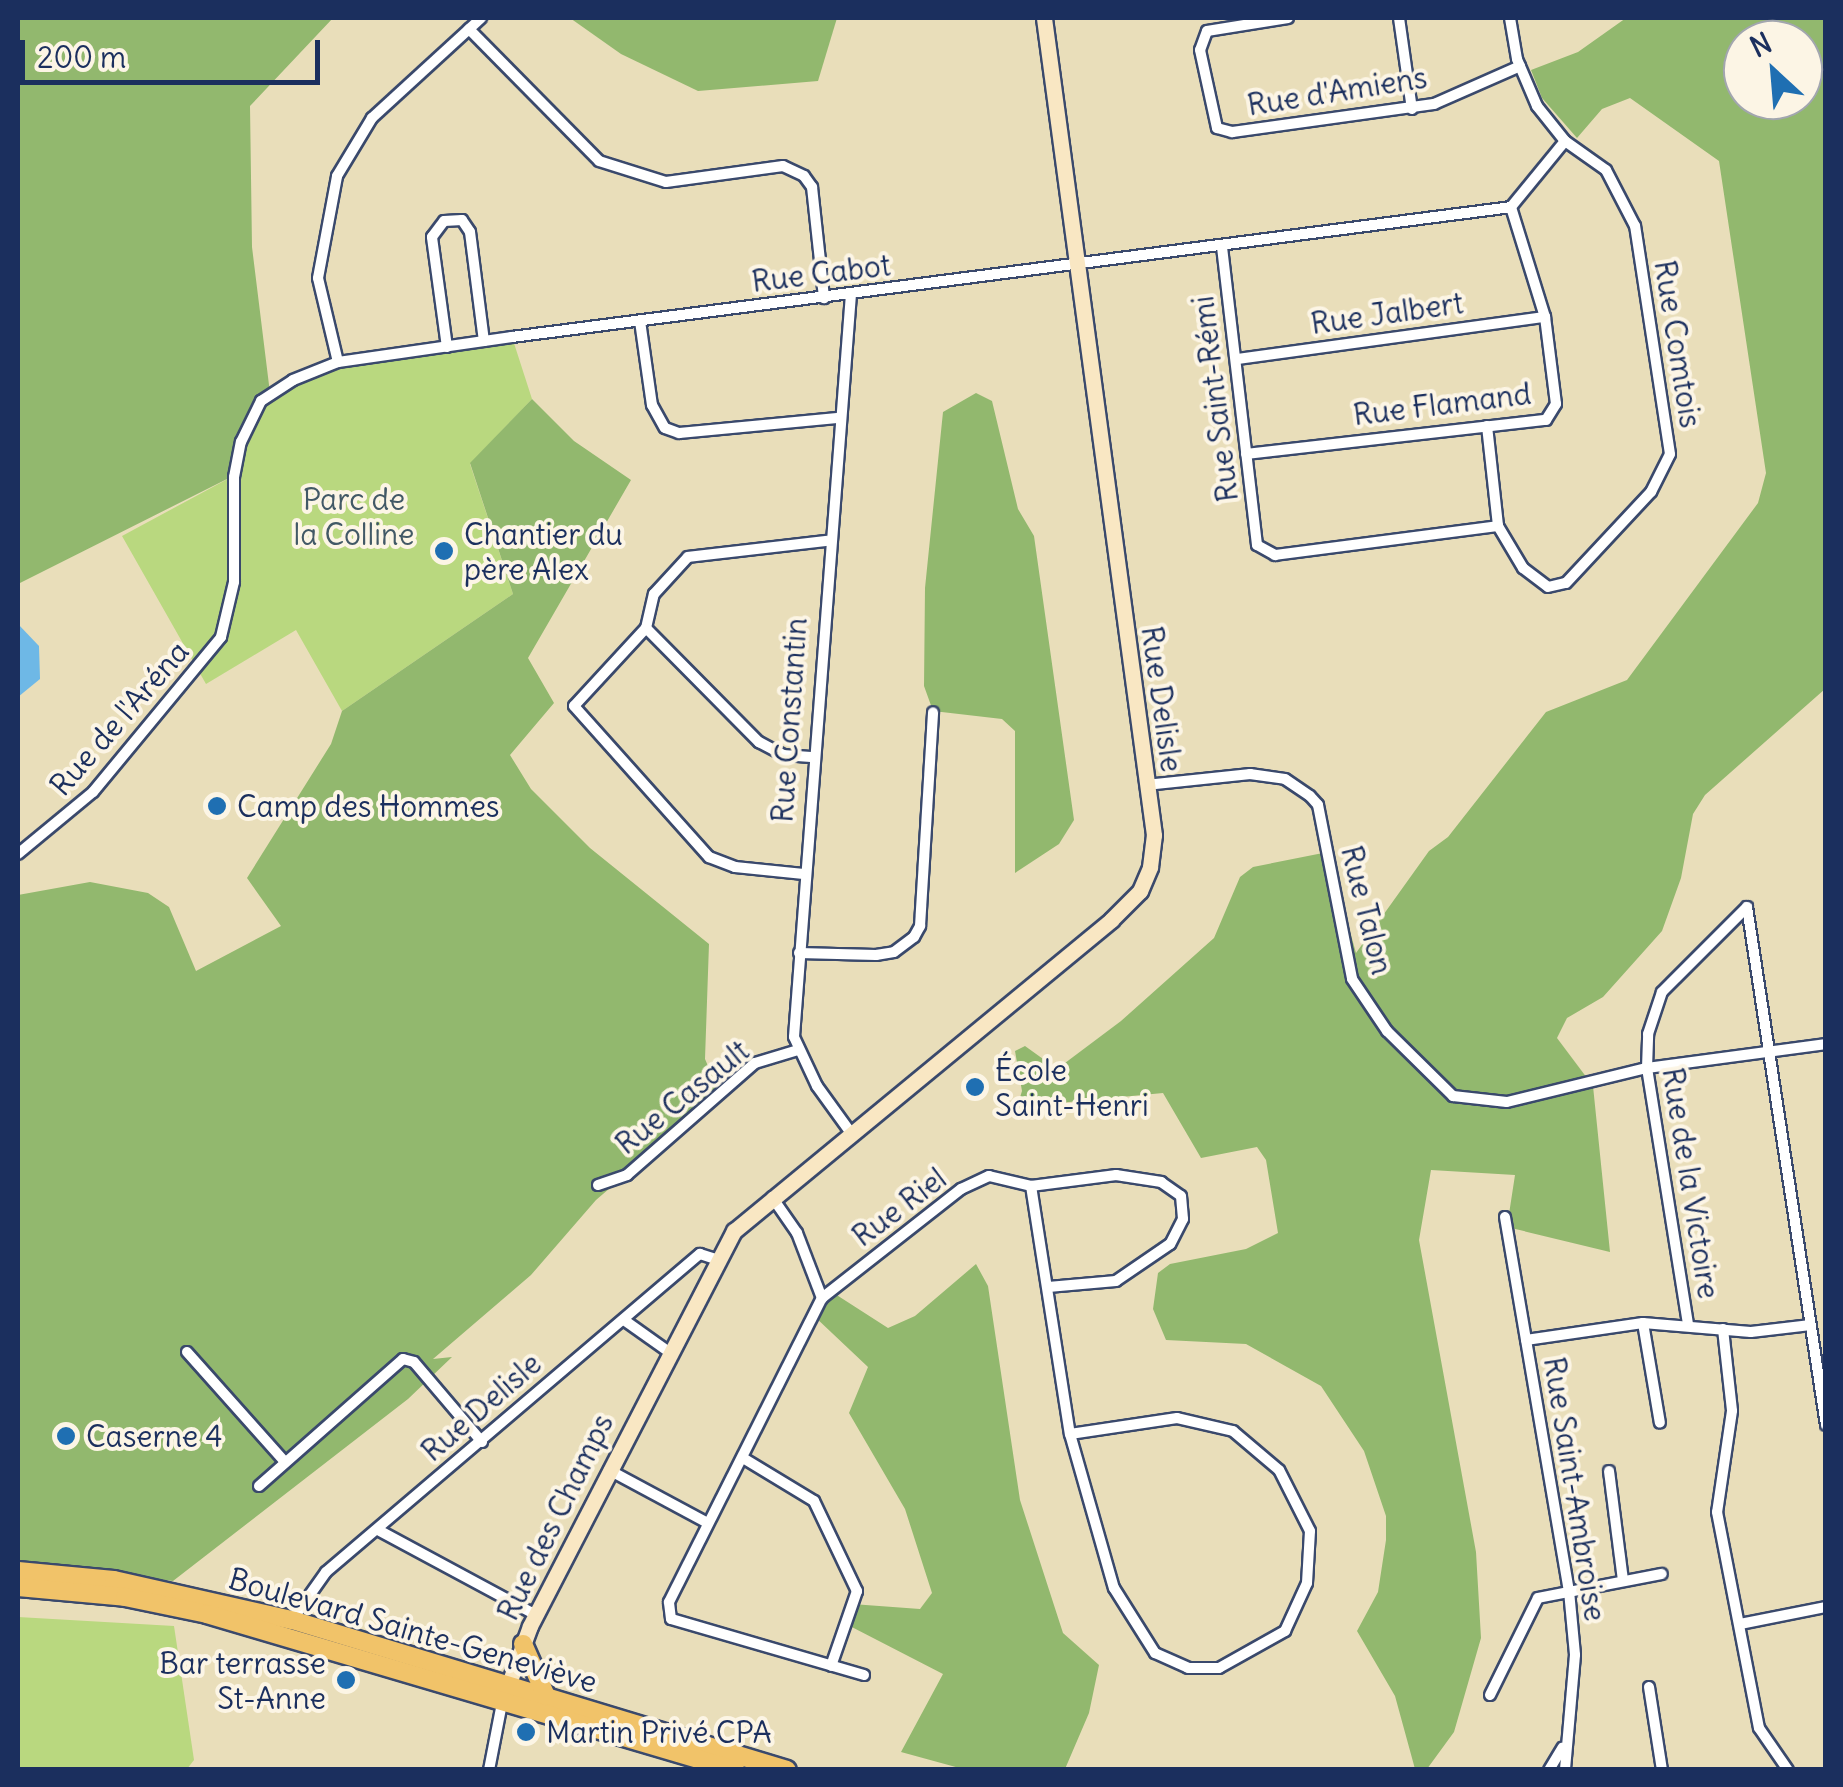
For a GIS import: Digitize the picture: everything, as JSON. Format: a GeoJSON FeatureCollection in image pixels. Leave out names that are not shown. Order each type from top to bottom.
{"type":"FeatureCollection","features":[{"type":"Feature","properties":{"kind":"main road","name":"Boulevard Sainte-Geneviève"},"geometry":{"type":"LineString","coordinates":[[18,1571],[114,1580],[292,1620],[505,1694],[681,1762],[735,1770]]}},
{"type":"Feature","properties":{"kind":"main road","name":"Boulevard Sainte-Geneviève"},"geometry":{"type":"LineString","coordinates":[[18,1587],[125,1597],[207,1614],[505,1694],[546,1696],[787,1770]]}},
{"type":"Feature","properties":{"kind":"main road"},"geometry":{"type":"LineString","coordinates":[[523,1644],[546,1696]]}},
{"type":"Feature","properties":{"kind":"street"},"geometry":{"type":"LineString","coordinates":[[338,362],[318,278],[337,176],[372,118],[481,18]]}},
{"type":"Feature","properties":{"kind":"street","name":"Rue Delisle"},"geometry":{"type":"LineString","coordinates":[[755,1208],[851,1133],[1140,891],[1154,847],[1044,18]]}},
{"type":"Feature","properties":{"kind":"street","name":"Rue d'Amiens"},"geometry":{"type":"LineString","coordinates":[[1288,18],[1208,31],[1200,50],[1217,128],[1232,132],[1412,109],[1520,66]]}},
{"type":"Feature","properties":{"kind":"street"},"geometry":{"type":"LineString","coordinates":[[1400,18],[1412,109]]}},
{"type":"Feature","properties":{"kind":"street","name":"Rue Comtois"},"geometry":{"type":"LineString","coordinates":[[1498,526],[1522,568],[1548,587],[1566,583],[1651,492],[1670,454],[1634,226],[1606,170],[1565,141],[1537,106],[1520,66],[1510,18]]}},
{"type":"Feature","properties":{"kind":"street"},"geometry":{"type":"LineString","coordinates":[[469,30],[568,135],[621,170],[666,182],[783,166],[804,176],[812,187],[824,298]]}},
{"type":"Feature","properties":{"kind":"street"},"geometry":{"type":"LineString","coordinates":[[1511,207],[1565,141]]}},
{"type":"Feature","properties":{"kind":"street","name":"Rue Cabot"},"geometry":{"type":"LineString","coordinates":[[232,598],[234,477],[252,412],[270,394],[338,362],[1511,207]]}},
{"type":"Feature","properties":{"kind":"street","name":"Rue Flamand"},"geometry":{"type":"LineString","coordinates":[[1246,454],[1546,420],[1556,404],[1544,317],[1511,207]]}},
{"type":"Feature","properties":{"kind":"street"},"geometry":{"type":"LineString","coordinates":[[447,347],[432,237],[444,221],[462,220],[470,232],[484,341]]}},
{"type":"Feature","properties":{"kind":"street","name":"Rue Saint-Rémi"},"geometry":{"type":"LineString","coordinates":[[1222,247],[1258,545],[1275,555],[1498,526]]}},
{"type":"Feature","properties":{"kind":"street","name":"Rue Constantin"},"geometry":{"type":"LineString","coordinates":[[798,1050],[799,954],[811,756],[850,294]]}},
{"type":"Feature","properties":{"kind":"street","name":"Rue Jalbert"},"geometry":{"type":"LineString","coordinates":[[1237,359],[1544,317]]}},
{"type":"Feature","properties":{"kind":"street"},"geometry":{"type":"LineString","coordinates":[[640,321],[652,405],[665,428],[679,433],[837,418]]}},
{"type":"Feature","properties":{"kind":"street"},"geometry":{"type":"LineString","coordinates":[[1486,426],[1498,526]]}},
{"type":"Feature","properties":{"kind":"street"},"geometry":{"type":"LineString","coordinates":[[804,874],[735,867],[710,857],[574,706],[646,628],[654,594],[682,560],[827,541]]}},
{"type":"Feature","properties":{"kind":"street","name":"Rue de l'Aréna"},"geometry":{"type":"LineString","coordinates":[[18,854],[92,792],[183,690],[221,637],[232,598]]}},
{"type":"Feature","properties":{"kind":"street"},"geometry":{"type":"LineString","coordinates":[[646,628],[760,742],[783,756],[811,756]]}},
{"type":"Feature","properties":{"kind":"street"},"geometry":{"type":"LineString","coordinates":[[799,954],[876,955],[894,952],[914,938],[920,926],[933,712]]}},
{"type":"Feature","properties":{"kind":"street","name":"Rue Talon"},"geometry":{"type":"LineString","coordinates":[[1146,785],[1250,774],[1284,779],[1318,804],[1352,980],[1387,1031],[1453,1096],[1507,1102],[1647,1068],[1826,1044]]}},
{"type":"Feature","properties":{"kind":"street","name":"Rue de la Victoire"},"geometry":{"type":"LineString","coordinates":[[1688,1324],[1647,1068],[1648,1034],[1662,992],[1747,906],[1770,1049]]}},
{"type":"Feature","properties":{"kind":"street"},"geometry":{"type":"LineString","coordinates":[[1770,1049],[1825,1422]]}},
{"type":"Feature","properties":{"kind":"street"},"geometry":{"type":"LineString","coordinates":[[798,1050],[851,1133]]}},
{"type":"Feature","properties":{"kind":"street","name":"Rue Casault"},"geometry":{"type":"LineString","coordinates":[[598,1185],[627,1175],[755,1064],[798,1050]]}},
{"type":"Feature","properties":{"kind":"street","name":"Rue Riel"},"geometry":{"type":"LineString","coordinates":[[831,1666],[671,1619],[668,1602],[822,1298],[962,1189],[994,1176],[1031,1186],[1116,1174],[1161,1182],[1181,1196],[1182,1219],[1170,1244],[1116,1281],[1048,1287]]}},
{"type":"Feature","properties":{"kind":"street"},"geometry":{"type":"LineString","coordinates":[[1031,1186],[1070,1434],[1114,1588],[1155,1653],[1188,1668],[1219,1668],[1284,1632],[1307,1583],[1310,1531],[1279,1470],[1232,1432],[1176,1418],[1070,1434]]}},
{"type":"Feature","properties":{"kind":"street"},"geometry":{"type":"LineString","coordinates":[[771,1196],[810,1259],[822,1298]]}},
{"type":"Feature","properties":{"kind":"street","name":"Rue des Champs"},"geometry":{"type":"LineString","coordinates":[[490,1770],[505,1694],[536,1615],[718,1260],[755,1208]]}},
{"type":"Feature","properties":{"kind":"street","name":"Rue Saint-Ambroise"},"geometry":{"type":"LineString","coordinates":[[1505,1217],[1570,1590],[1575,1655],[1562,1748],[1565,1770]]}},
{"type":"Feature","properties":{"kind":"street","name":"Rue Delisle"},"geometry":{"type":"LineString","coordinates":[[292,1620],[316,1582],[700,1254],[718,1260]]}},
{"type":"Feature","properties":{"kind":"street"},"geometry":{"type":"LineString","coordinates":[[624,1320],[669,1352]]}},
{"type":"Feature","properties":{"kind":"street"},"geometry":{"type":"LineString","coordinates":[[1526,1340],[1644,1323],[1723,1329],[1810,1325]]}},
{"type":"Feature","properties":{"kind":"street"},"geometry":{"type":"LineString","coordinates":[[1644,1323],[1660,1423]]}},
{"type":"Feature","properties":{"kind":"street","name":"Rue de la Victoire"},"geometry":{"type":"LineString","coordinates":[[1723,1329],[1732,1410],[1718,1512],[1759,1728],[1788,1770]]}},
{"type":"Feature","properties":{"kind":"street"},"geometry":{"type":"LineString","coordinates":[[186,1352],[286,1462]]}},
{"type":"Feature","properties":{"kind":"street"},"geometry":{"type":"LineString","coordinates":[[260,1486],[403,1359],[414,1362],[482,1442]]}},
{"type":"Feature","properties":{"kind":"street"},"geometry":{"type":"LineString","coordinates":[[743,1458],[814,1501],[857,1590],[831,1666],[864,1675]]}},
{"type":"Feature","properties":{"kind":"street"},"geometry":{"type":"LineString","coordinates":[[609,1470],[708,1522]]}},
{"type":"Feature","properties":{"kind":"street"},"geometry":{"type":"LineString","coordinates":[[1609,1471],[1623,1580]]}},
{"type":"Feature","properties":{"kind":"street"},"geometry":{"type":"LineString","coordinates":[[380,1531],[536,1615]]}},
{"type":"Feature","properties":{"kind":"street"},"geometry":{"type":"LineString","coordinates":[[1490,1694],[1531,1605],[1570,1590],[1662,1574]]}},
{"type":"Feature","properties":{"kind":"street"},"geometry":{"type":"LineString","coordinates":[[1740,1624],[1826,1607]]}},
{"type":"Feature","properties":{"kind":"street"},"geometry":{"type":"LineString","coordinates":[[1649,1687],[1662,1770]]}},
{"type":"Feature","properties":{"kind":"street"},"geometry":{"type":"LineString","coordinates":[[1549,1770],[1562,1748]]}},
{"type":"Feature","properties":{"kind":"green space"},"geometry":{"type":"Polygon","coordinates":[[[18,18],[333,18],[250,106],[252,247],[270,393],[252,413],[235,475],[18,584],[18,18]]]}},
{"type":"Feature","properties":{"kind":"green space"},"geometry":{"type":"Polygon","coordinates":[[[570,18],[837,18],[818,81],[698,91],[621,54],[570,18]]]}},
{"type":"Feature","properties":{"kind":"green space"},"geometry":{"type":"Polygon","coordinates":[[[1626,18],[1825,18],[1825,689],[1705,795],[1693,814],[1681,878],[1662,931],[1603,997],[1567,1018],[1557,1038],[1593,1086],[1610,1252],[1507,1227],[1515,1175],[1431,1170],[1419,1240],[1476,1552],[1481,1638],[1454,1732],[1427,1769],[1415,1769],[1395,1696],[1357,1631],[1378,1592],[1386,1540],[1386,1516],[1364,1451],[1321,1386],[1246,1344],[1166,1340],[1153,1309],[1158,1273],[1170,1264],[1246,1249],[1278,1233],[1266,1160],[1257,1147],[1201,1158],[1163,1093],[1017,1107],[1022,1091],[1015,1051],[1025,1046],[1057,1069],[1121,1021],[1214,938],[1240,877],[1253,867],[1328,852],[1356,953],[1429,851],[1448,837],[1546,712],[1627,680],[1758,503],[1766,473],[1719,161],[1630,98],[1602,109],[1577,138],[1542,98],[1531,70],[1578,52],[1626,18]]]}},
{"type":"Feature","properties":{"kind":"green space","name":"Parc de la Colline"},"geometry":{"type":"Polygon","coordinates":[[[512,337],[532,399],[470,464],[513,594],[342,711],[296,630],[206,684],[122,536],[235,475],[252,412],[270,393],[338,362],[512,337]]]}},
{"type":"Feature","properties":{"kind":"green space"},"geometry":{"type":"Polygon","coordinates":[[[976,393],[992,401],[1018,509],[1034,536],[1074,820],[1059,844],[1015,873],[1015,731],[1002,719],[933,711],[924,686],[925,588],[943,412],[976,393]]]}},
{"type":"Feature","properties":{"kind":"green space"},"geometry":{"type":"Polygon","coordinates":[[[532,399],[574,441],[631,480],[528,658],[554,703],[510,755],[531,789],[590,848],[709,944],[705,1059],[720,1094],[596,1200],[531,1275],[433,1359],[452,1357],[408,1399],[173,1581],[18,1562],[18,895],[90,882],[148,893],[169,907],[196,971],[281,926],[247,878],[331,744],[342,711],[513,594],[470,463],[532,399]]]}},
{"type":"Feature","properties":{"kind":"green space"},"geometry":{"type":"Polygon","coordinates":[[[976,1264],[988,1286],[1020,1500],[1063,1633],[1099,1665],[1089,1713],[1065,1769],[963,1769],[901,1752],[943,1674],[844,1623],[852,1604],[920,1609],[932,1593],[905,1509],[849,1413],[868,1367],[814,1316],[832,1292],[888,1328],[915,1316],[976,1264]]]}},
{"type":"Feature","properties":{"kind":"green space"},"geometry":{"type":"Polygon","coordinates":[[[18,1617],[174,1626],[194,1760],[187,1769],[18,1769],[18,1617]]]}},
{"type":"Feature","properties":{"kind":"water"},"geometry":{"type":"Polygon","coordinates":[[[18,624],[39,646],[40,679],[18,697],[18,624]]]}},
{"type":"Feature","properties":{"kind":"place","name":"Chantier du père Alex"},"geometry":{"type":"Point","coordinates":[444,551]}},
{"type":"Feature","properties":{"kind":"place","name":"Camp des Hommes"},"geometry":{"type":"Point","coordinates":[217,806]}},
{"type":"Feature","properties":{"kind":"place","name":"École Saint-Henri"},"geometry":{"type":"Point","coordinates":[975,1087]}},
{"type":"Feature","properties":{"kind":"place","name":"Caserne 4"},"geometry":{"type":"Point","coordinates":[66,1436]}},
{"type":"Feature","properties":{"kind":"place","name":"Bar terrasse St-Anne"},"geometry":{"type":"Point","coordinates":[346,1680]}},
{"type":"Feature","properties":{"kind":"place","name":"Martin Privé CPA"},"geometry":{"type":"Point","coordinates":[526,1732]}}]}
